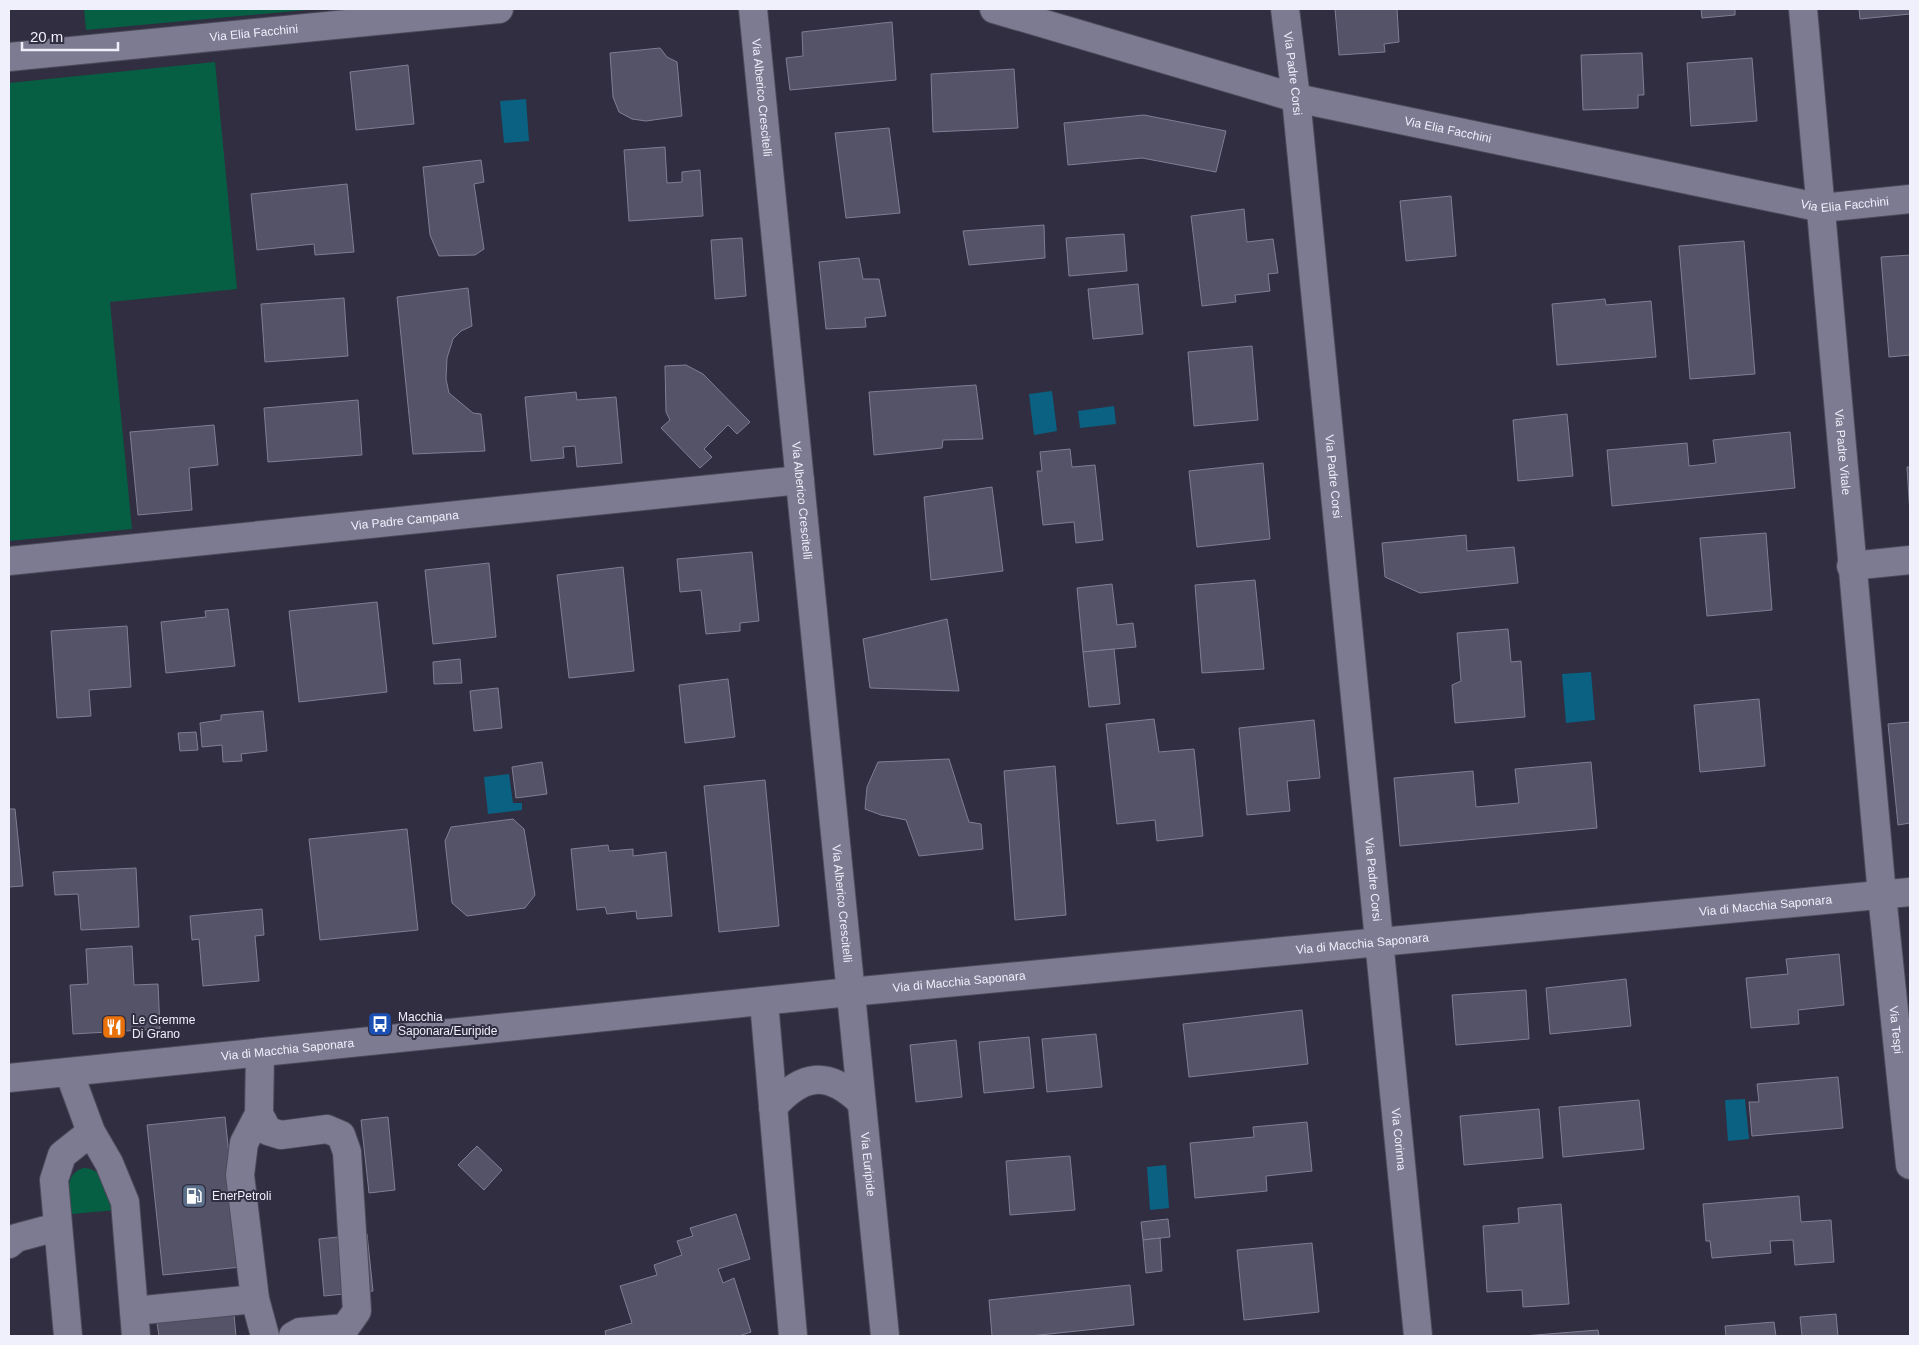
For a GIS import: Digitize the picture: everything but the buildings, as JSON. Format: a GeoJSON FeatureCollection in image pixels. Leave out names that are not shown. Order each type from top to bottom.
{"type":"FeatureCollection","features":[{"type":"Feature","properties":{"kind":"street","name":"Via Elia Facchini"},"geometry":{"type":"LineString","coordinates":[[9,57],[499,9]]}},
{"type":"Feature","properties":{"kind":"street","name":"Via Alberico Crescitelli"},"geometry":{"type":"LineString","coordinates":[[753,9],[850,992]]}},
{"type":"Feature","properties":{"kind":"street","name":"Via Elia Facchini"},"geometry":{"type":"LineString","coordinates":[[994,9],[1296,98],[1822,208],[1910,199]]}},
{"type":"Feature","properties":{"kind":"street","name":"Via Padre Corsi"},"geometry":{"type":"LineString","coordinates":[[1285,9],[1296,98],[1379,944]]}},
{"type":"Feature","properties":{"kind":"street","name":"Via Padre Vitale"},"geometry":{"type":"LineString","coordinates":[[1804,9],[1851,566],[1882,895]]}},
{"type":"Feature","properties":{"kind":"street","name":"Via Padre Campana"},"geometry":{"type":"LineString","coordinates":[[9,561],[800,480]]}},
{"type":"Feature","properties":{"kind":"street"},"geometry":{"type":"LineString","coordinates":[[1851,566],[1910,560]]}},
{"type":"Feature","properties":{"kind":"street","name":"Via di Macchia Saponara"},"geometry":{"type":"LineString","coordinates":[[9,1078],[850,992],[1379,944],[1910,892]]}},
{"type":"Feature","properties":{"kind":"street","name":"Via Tespi"},"geometry":{"type":"LineString","coordinates":[[1882,895],[1901,991],[1910,1165]]}},
{"type":"Feature","properties":{"kind":"street","name":"Via Corinna"},"geometry":{"type":"LineString","coordinates":[[1379,944],[1418,1336]]}},
{"type":"Feature","properties":{"kind":"street","name":"Via Euripide"},"geometry":{"type":"LineString","coordinates":[[850,992],[885,1336]]}},
{"type":"Feature","properties":{"kind":"street"},"geometry":{"type":"LineString","coordinates":[[764,1002],[793,1336]]}},
{"type":"Feature","properties":{"kind":"street"},"geometry":{"type":"LineString","coordinates":[[260,1053],[260,1114],[268,1131],[281,1135],[327,1129],[341,1135],[347,1152],[357,1312],[345,1328],[300,1332],[293,1336]]}},
{"type":"Feature","properties":{"kind":"street"},"geometry":{"type":"LineString","coordinates":[[69,1072],[91,1132],[109,1163],[125,1202],[135,1324],[256,1299]]}},
{"type":"Feature","properties":{"kind":"street"},"geometry":{"type":"LineString","coordinates":[[773,1107],[792,1088],[814,1079],[834,1084],[860,1101]]}},
{"type":"Feature","properties":{"kind":"street"},"geometry":{"type":"LineString","coordinates":[[260,1114],[244,1143],[240,1175],[256,1299],[265,1336]]}},
{"type":"Feature","properties":{"kind":"street"},"geometry":{"type":"LineString","coordinates":[[68,1336],[54,1180],[62,1155],[91,1132]]}},
{"type":"Feature","properties":{"kind":"street"},"geometry":{"type":"LineString","coordinates":[[9,1244],[16,1238],[57,1227]]}},
{"type":"Feature","properties":{"kind":"green space"},"geometry":{"type":"Polygon","coordinates":[[[84,9],[318,9],[86,30],[84,9]]]}},
{"type":"Feature","properties":{"kind":"green space"},"geometry":{"type":"Polygon","coordinates":[[[215,62],[237,289],[110,302],[132,529],[9,541],[9,83],[215,62]]]}},
{"type":"Feature","properties":{"kind":"green space"},"geometry":{"type":"Polygon","coordinates":[[[83,1168],[96,1172],[101,1177],[109,1189],[117,1210],[72,1214],[69,1194],[70,1181],[76,1171],[83,1168]]]}},
{"type":"Feature","properties":{"kind":"water"},"geometry":{"type":"Polygon","coordinates":[[[526,99],[529,141],[504,143],[500,101],[526,99]]]}},
{"type":"Feature","properties":{"kind":"water"},"geometry":{"type":"Polygon","coordinates":[[[1052,391],[1057,431],[1034,435],[1029,394],[1052,391]]]}},
{"type":"Feature","properties":{"kind":"water"},"geometry":{"type":"Polygon","coordinates":[[[1114,406],[1116,424],[1080,428],[1078,411],[1114,406]]]}},
{"type":"Feature","properties":{"kind":"water"},"geometry":{"type":"Polygon","coordinates":[[[1591,672],[1595,720],[1566,723],[1562,674],[1591,672]]]}},
{"type":"Feature","properties":{"kind":"water"},"geometry":{"type":"Polygon","coordinates":[[[509,774],[513,803],[522,803],[522,810],[488,814],[484,777],[509,774]]]}},
{"type":"Feature","properties":{"kind":"water"},"geometry":{"type":"Polygon","coordinates":[[[1745,1099],[1749,1139],[1728,1141],[1725,1100],[1745,1099]]]}},
{"type":"Feature","properties":{"kind":"water"},"geometry":{"type":"Polygon","coordinates":[[[1166,1165],[1169,1208],[1150,1210],[1147,1167],[1166,1165]]]}},
{"type":"Feature","properties":{"kind":"place","name":"Macchia Saponara/Euripide"},"geometry":{"type":"Point","coordinates":[380,1024]}},
{"type":"Feature","properties":{"kind":"place","name":"Le Gremme Di Grano"},"geometry":{"type":"Point","coordinates":[114,1027]}},
{"type":"Feature","properties":{"kind":"place","name":"EnerPetroli"},"geometry":{"type":"Point","coordinates":[194,1196]}}]}
